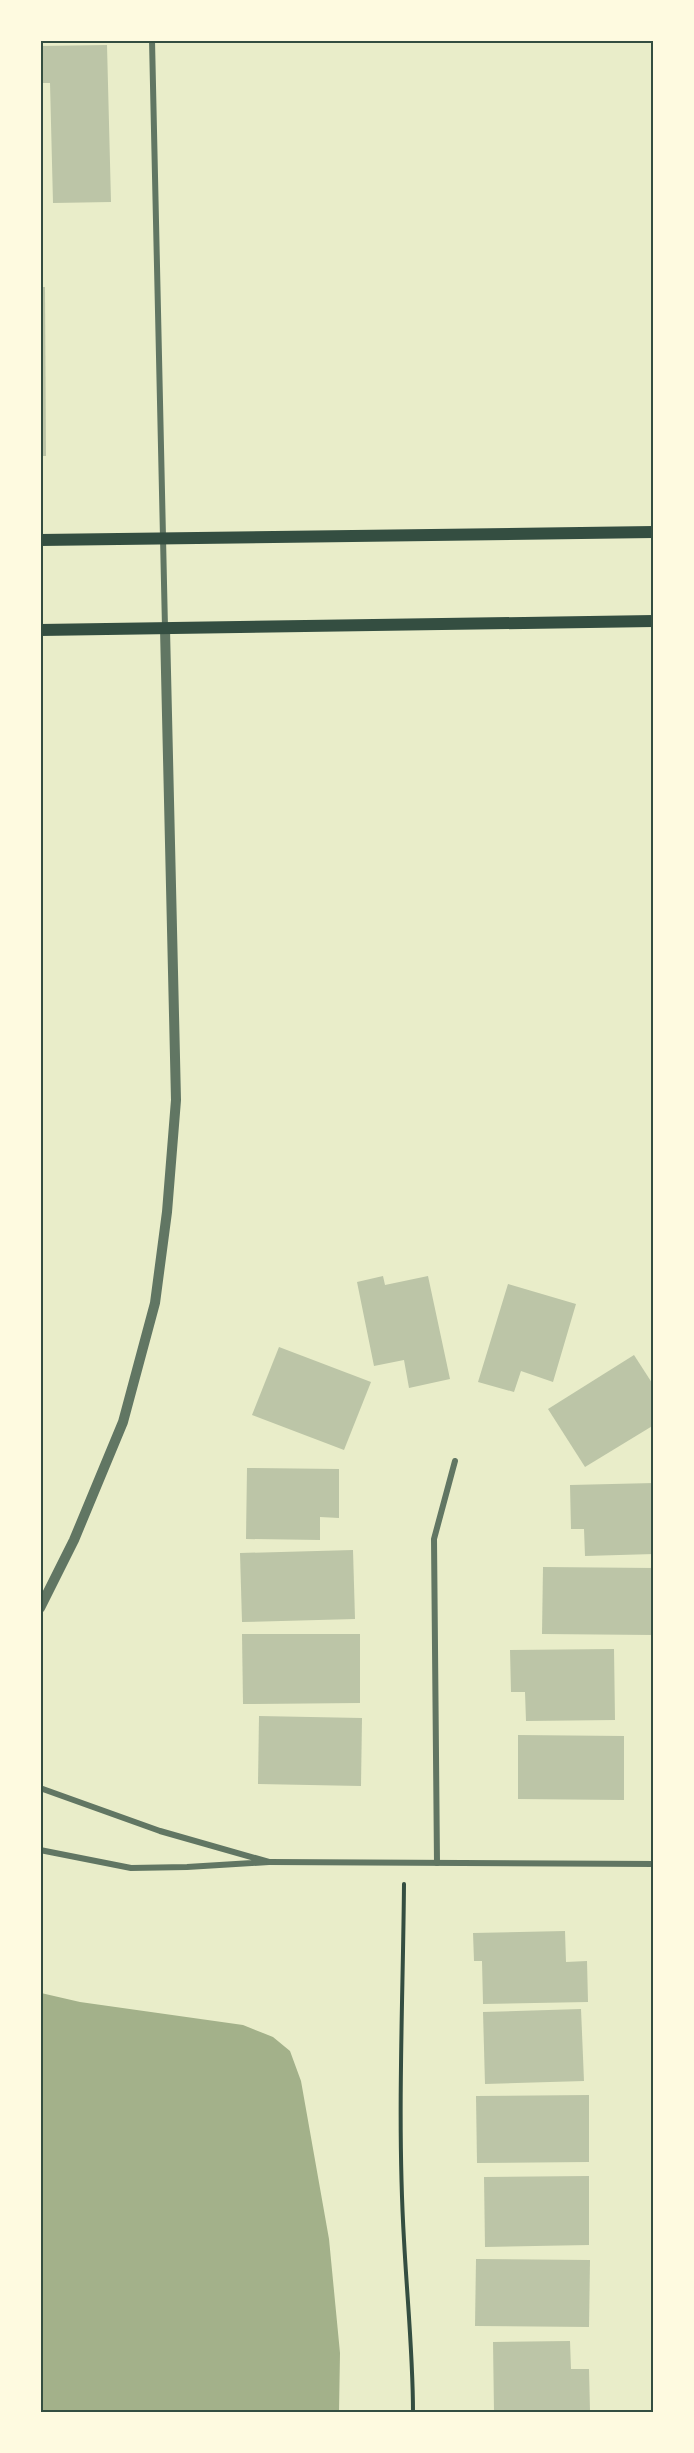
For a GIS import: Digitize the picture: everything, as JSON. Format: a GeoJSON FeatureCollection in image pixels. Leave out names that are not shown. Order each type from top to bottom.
{"type":"FeatureCollection","features":[{"type":"Feature","properties":{"kind":"main road"},"geometry":{"type":"LineString","coordinates":[[40,540],[654,532]]}},
{"type":"Feature","properties":{"kind":"main road"},"geometry":{"type":"LineString","coordinates":[[40,630],[654,621]]}},
{"type":"Feature","properties":{"kind":"street"},"geometry":{"type":"LineString","coordinates":[[40,1608],[74,1540],[123,1422],[155,1303],[167,1212],[176,1100],[152,40]]}},
{"type":"Feature","properties":{"kind":"street"},"geometry":{"type":"LineString","coordinates":[[437,1863],[434,1539],[455,1461]]}},
{"type":"Feature","properties":{"kind":"street"},"geometry":{"type":"LineString","coordinates":[[40,1788],[160,1831],[269,1862]]}},
{"type":"Feature","properties":{"kind":"street"},"geometry":{"type":"LineString","coordinates":[[40,1850],[130,1868],[269,1862],[654,1864]]}},
{"type":"Feature","properties":{"kind":"path"},"geometry":{"type":"LineString","coordinates":[[405,1862],[402,2145],[404,2240],[413,2412]]}},
{"type":"Feature","properties":{"kind":"shaded area"},"geometry":{"type":"Polygon","coordinates":[[[41,1993],[80,2002],[243,2025],[273,2037],[290,2051],[301,2081],[329,2239],[340,2353],[339,2412],[41,2412],[41,1993]]]}},
{"type":"Feature","properties":{"kind":"building"},"geometry":{"type":"Polygon","coordinates":[[[107,45],[111,202],[53,203],[50,83],[40,83],[40,46],[107,45]]]}},
{"type":"Feature","properties":{"kind":"building"},"geometry":{"type":"Polygon","coordinates":[[[40,287],[45,287],[46,456],[40,456],[40,287]]]}},
{"type":"Feature","properties":{"kind":"building"},"geometry":{"type":"Polygon","coordinates":[[[383,1276],[385,1285],[428,1276],[450,1379],[409,1388],[404,1360],[374,1366],[357,1282],[383,1276]]]}},
{"type":"Feature","properties":{"kind":"building"},"geometry":{"type":"Polygon","coordinates":[[[508,1284],[576,1304],[553,1382],[521,1371],[514,1392],[478,1382],[508,1284]]]}},
{"type":"Feature","properties":{"kind":"building"},"geometry":{"type":"Polygon","coordinates":[[[279,1347],[371,1382],[344,1450],[252,1415],[279,1347]]]}},
{"type":"Feature","properties":{"kind":"building"},"geometry":{"type":"Polygon","coordinates":[[[634,1355],[654,1386],[654,1425],[585,1467],[548,1409],[634,1355]]]}},
{"type":"Feature","properties":{"kind":"building"},"geometry":{"type":"Polygon","coordinates":[[[247,1468],[339,1469],[339,1518],[320,1517],[320,1540],[246,1539],[247,1468]]]}},
{"type":"Feature","properties":{"kind":"building"},"geometry":{"type":"Polygon","coordinates":[[[654,1483],[654,1554],[585,1556],[584,1529],[571,1529],[570,1485],[654,1483]]]}},
{"type":"Feature","properties":{"kind":"building"},"geometry":{"type":"Polygon","coordinates":[[[353,1550],[355,1619],[242,1622],[240,1553],[353,1550]]]}},
{"type":"Feature","properties":{"kind":"building"},"geometry":{"type":"Polygon","coordinates":[[[543,1567],[654,1568],[653,1635],[542,1634],[543,1567]]]}},
{"type":"Feature","properties":{"kind":"building"},"geometry":{"type":"Polygon","coordinates":[[[242,1634],[360,1634],[360,1703],[243,1704],[242,1634]]]}},
{"type":"Feature","properties":{"kind":"building"},"geometry":{"type":"Polygon","coordinates":[[[614,1649],[615,1720],[526,1721],[525,1692],[511,1692],[510,1650],[614,1649]]]}},
{"type":"Feature","properties":{"kind":"building"},"geometry":{"type":"Polygon","coordinates":[[[259,1716],[362,1718],[361,1786],[258,1784],[259,1716]]]}},
{"type":"Feature","properties":{"kind":"building"},"geometry":{"type":"Polygon","coordinates":[[[518,1735],[624,1736],[624,1800],[518,1799],[518,1735]]]}},
{"type":"Feature","properties":{"kind":"building"},"geometry":{"type":"Polygon","coordinates":[[[565,1931],[566,1962],[587,1961],[588,2002],[483,2004],[482,1961],[474,1961],[473,1933],[565,1931]]]}},
{"type":"Feature","properties":{"kind":"building"},"geometry":{"type":"Polygon","coordinates":[[[581,2009],[584,2081],[485,2084],[483,2012],[581,2009]]]}},
{"type":"Feature","properties":{"kind":"building"},"geometry":{"type":"Polygon","coordinates":[[[589,2095],[589,2162],[477,2163],[476,2096],[589,2095]]]}},
{"type":"Feature","properties":{"kind":"building"},"geometry":{"type":"Polygon","coordinates":[[[589,2176],[589,2245],[485,2247],[484,2177],[589,2176]]]}},
{"type":"Feature","properties":{"kind":"building"},"geometry":{"type":"Polygon","coordinates":[[[476,2259],[590,2260],[589,2327],[475,2326],[476,2259]]]}},
{"type":"Feature","properties":{"kind":"building"},"geometry":{"type":"Polygon","coordinates":[[[570,2341],[571,2369],[589,2369],[590,2411],[494,2412],[493,2342],[570,2341]]]}}]}
